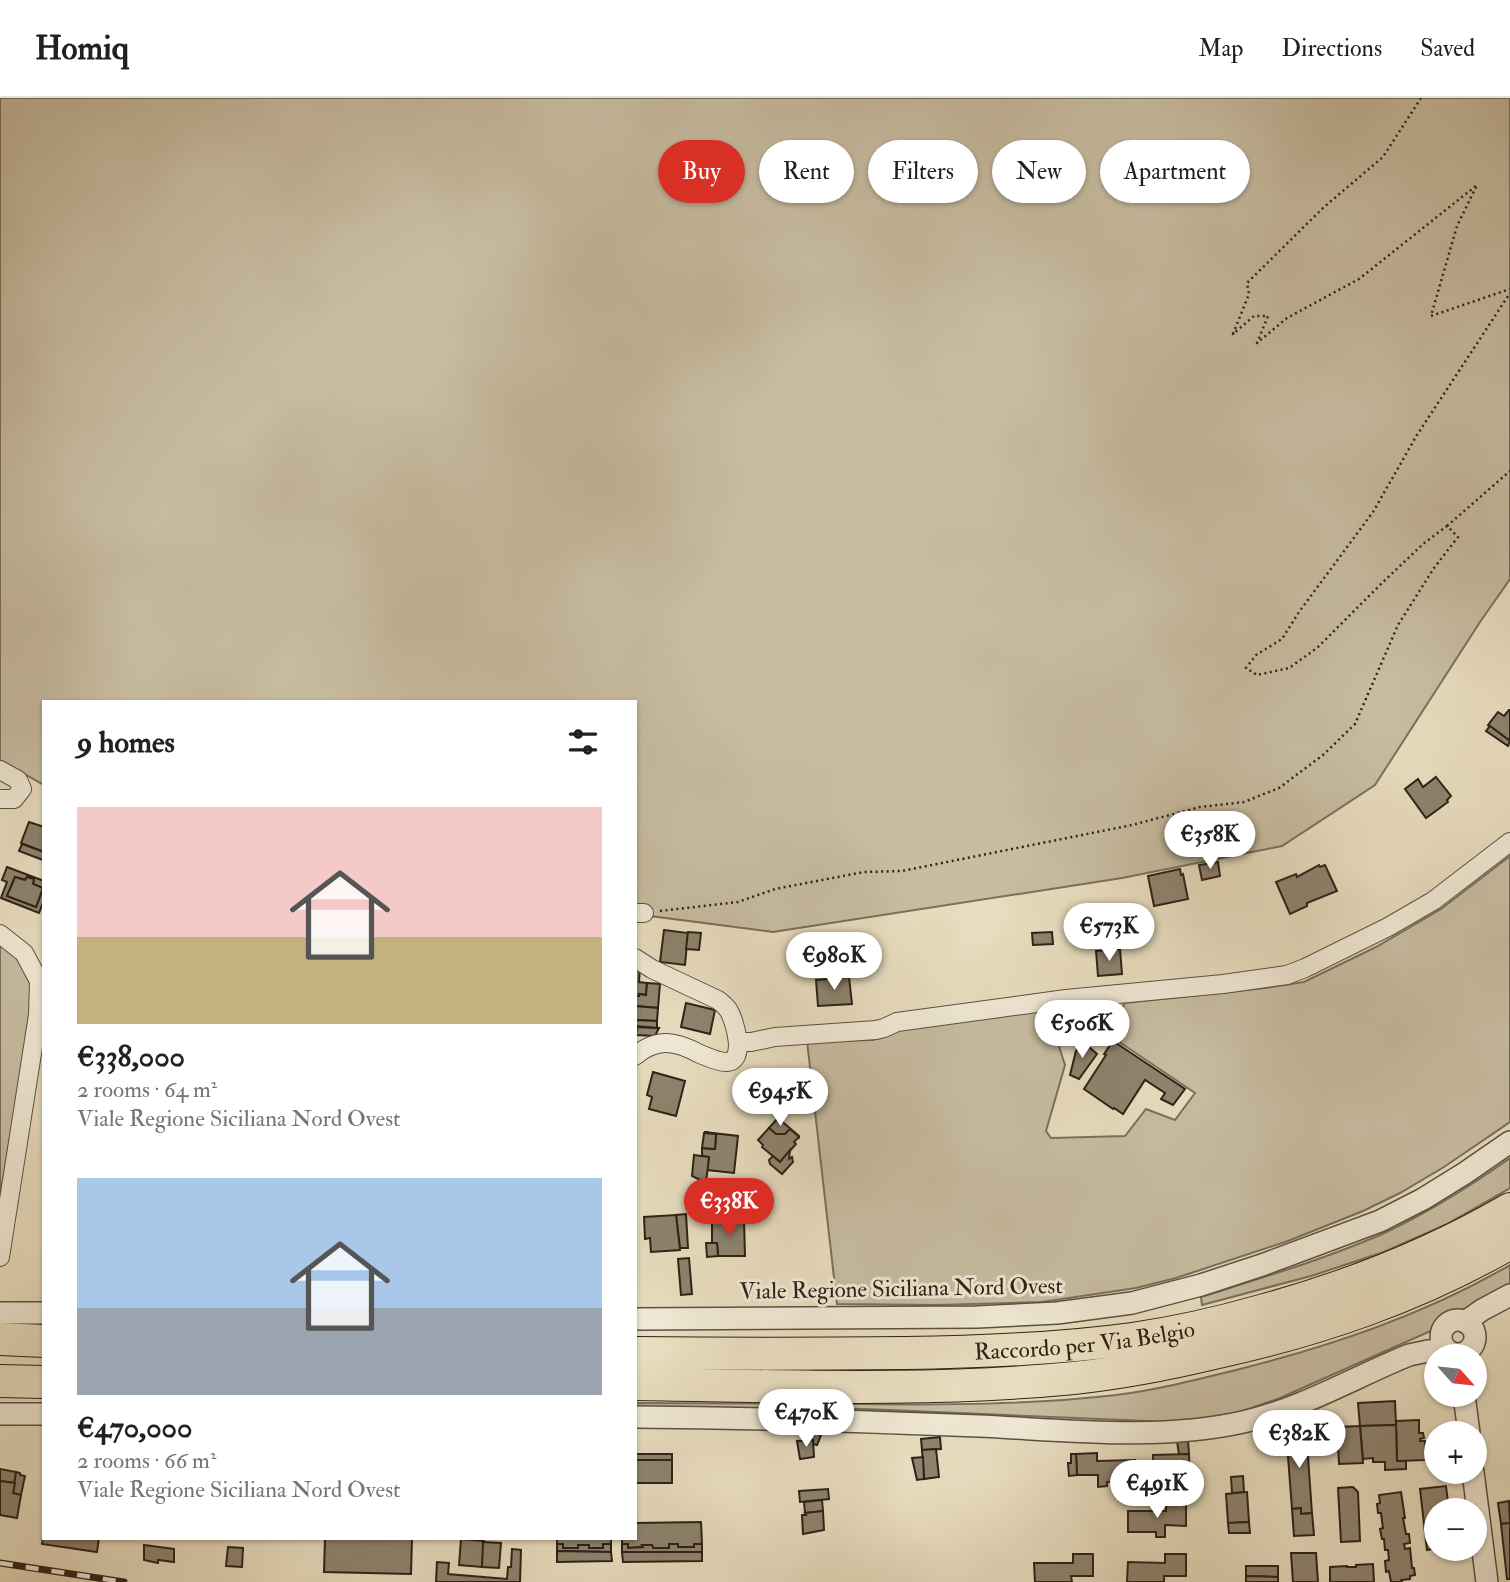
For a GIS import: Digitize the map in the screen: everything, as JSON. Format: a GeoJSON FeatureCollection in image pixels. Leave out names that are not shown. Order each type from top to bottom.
{"type":"FeatureCollection","features":[{"type":"Feature","properties":{"kind":"highway","name":"Raccordo per Via Belgio"},"geometry":{"type":"LineString","coordinates":[[637,1353],[984,1352],[1134,1339],[1242,1316],[1342,1287],[1435,1249],[1510,1209]]}},
{"type":"Feature","properties":{"kind":"highway","name":"Raccordo per Via Belgio"},"geometry":{"type":"LineString","coordinates":[[637,1384],[965,1384],[1033,1381],[1125,1371],[1255,1344],[1316,1328],[1401,1298],[1510,1243]]}},
{"type":"Feature","properties":{"kind":"highway"},"geometry":{"type":"LineString","coordinates":[[0,1339],[42,1341]]}},
{"type":"Feature","properties":{"kind":"highway"},"geometry":{"type":"LineString","coordinates":[[0,1352],[42,1352]]}},
{"type":"Feature","properties":{"kind":"highway"},"geometry":{"type":"LineString","coordinates":[[0,1381],[42,1382]]}},
{"type":"Feature","properties":{"kind":"street"},"geometry":{"type":"LineString","coordinates":[[0,770],[19,780],[22,789],[14,799],[0,799]]}},
{"type":"Feature","properties":{"kind":"street"},"geometry":{"type":"LineString","coordinates":[[738,1042],[876,1030],[897,1022],[1066,999],[1223,984],[1286,975],[1316,963],[1399,920],[1442,894],[1510,842]]}},
{"type":"Feature","properties":{"kind":"street"},"geometry":{"type":"LineString","coordinates":[[0,934],[24,953],[39,982],[38,1015],[0,1257]]}},
{"type":"Feature","properties":{"kind":"street"},"geometry":{"type":"LineString","coordinates":[[637,959],[725,1005],[730,1012],[738,1042],[736,1055],[728,1063],[668,1043],[653,1045],[637,1055]]}},
{"type":"Feature","properties":{"kind":"street","name":"Viale Regione Siciliana Nord Ovest"},"geometry":{"type":"LineString","coordinates":[[637,1319],[977,1317],[1057,1313],[1132,1303],[1262,1265],[1380,1221],[1423,1199],[1510,1142]]}},
{"type":"Feature","properties":{"kind":"street"},"geometry":{"type":"LineString","coordinates":[[1474,1344],[1470,1327],[1482,1310],[1510,1295]]}},
{"type":"Feature","properties":{"kind":"street"},"geometry":{"type":"LineString","coordinates":[[1444,1344],[1442,1330],[1454,1320],[1470,1327],[1510,1308]]}},
{"type":"Feature","properties":{"kind":"street"},"geometry":{"type":"LineString","coordinates":[[0,1313],[42,1313]]}},
{"type":"Feature","properties":{"kind":"street"},"geometry":{"type":"LineString","coordinates":[[637,1417],[834,1420],[1172,1432],[1245,1422],[1280,1411],[1409,1355],[1424,1352]]}},
{"type":"Feature","properties":{"kind":"street"},"geometry":{"type":"LineString","coordinates":[[0,1414],[42,1414]]}},
{"type":"Feature","properties":{"kind":"street"},"geometry":{"type":"LineString","coordinates":[[1475,1484],[1487,1582]]}},
{"type":"Feature","properties":{"kind":"path"},"geometry":{"type":"LineString","coordinates":[[1421,98],[1383,157],[1324,207],[1247,283],[1249,294],[1233,334],[1254,316],[1268,316],[1257,343],[1287,318],[1359,279],[1477,185],[1457,226],[1431,316],[1510,291]]}},
{"type":"Feature","properties":{"kind":"path"},"geometry":{"type":"LineString","coordinates":[[1510,291],[1418,435],[1373,512],[1282,639],[1256,655],[1246,668],[1257,675],[1289,668],[1317,648],[1423,544],[1510,471]]}},
{"type":"Feature","properties":{"kind":"path"},"geometry":{"type":"LineString","coordinates":[[639,913],[738,901],[775,889],[864,872],[902,871],[1132,825],[1200,807],[1244,802],[1279,788],[1323,755],[1355,724],[1398,625],[1434,568],[1458,537],[1447,526]]}},
{"type":"Feature","properties":{"kind":"shaded area"},"geometry":{"type":"Polygon","coordinates":[[[0,98],[1510,98],[1510,579],[1375,785],[1282,846],[1122,878],[773,932],[637,914],[637,700],[42,700],[42,784],[0,760],[0,98]]]}},
{"type":"Feature","properties":{"kind":"shaded area"},"geometry":{"type":"Polygon","coordinates":[[[1510,856],[1510,1122],[1444,1167],[1363,1211],[1288,1241],[1176,1278],[1136,1288],[1042,1302],[837,1304],[807,1041],[873,1040],[904,1027],[1044,1010],[1052,1025],[1065,1065],[1046,1131],[1051,1138],[1125,1136],[1146,1109],[1175,1120],[1195,1093],[1106,1033],[1115,1016],[1122,1012],[1124,1003],[1304,982],[1376,947],[1441,909],[1510,856]]]}},
{"type":"Feature","properties":{"kind":"shaded area"},"geometry":{"type":"Polygon","coordinates":[[[0,943],[18,957],[32,983],[32,1010],[0,1197],[0,943]]]}},
{"type":"Feature","properties":{"kind":"shaded area"},"geometry":{"type":"Polygon","coordinates":[[[1510,1158],[1510,1188],[1447,1224],[1384,1252],[1311,1276],[1202,1305],[1201,1297],[1314,1261],[1397,1227],[1447,1200],[1510,1158]]]}},
{"type":"Feature","properties":{"kind":"shaded area"},"geometry":{"type":"Polygon","coordinates":[[[1510,1265],[1510,1289],[1467,1313],[1457,1314],[1433,1330],[1280,1398],[1240,1412],[1206,1418],[1170,1422],[866,1409],[637,1407],[637,1403],[986,1404],[1131,1393],[1178,1384],[1310,1350],[1412,1313],[1510,1265]]]}},
{"type":"Feature","properties":{"kind":"building"},"geometry":{"type":"Polygon","coordinates":[[[1509,710],[1510,741],[1488,725],[1498,712],[1504,716],[1509,710]]]}},
{"type":"Feature","properties":{"kind":"building"},"geometry":{"type":"Polygon","coordinates":[[[1490,726],[1510,741],[1508,746],[1486,731],[1490,726]]]}},
{"type":"Feature","properties":{"kind":"building"},"geometry":{"type":"Polygon","coordinates":[[[1436,777],[1451,796],[1448,802],[1426,818],[1405,789],[1418,779],[1423,787],[1436,777]]]}},
{"type":"Feature","properties":{"kind":"building"},"geometry":{"type":"Polygon","coordinates":[[[29,822],[42,826],[42,851],[21,843],[29,822]]]}},
{"type":"Feature","properties":{"kind":"building"},"geometry":{"type":"Polygon","coordinates":[[[22,844],[42,851],[42,860],[19,851],[22,844]]]}},
{"type":"Feature","properties":{"kind":"building"},"geometry":{"type":"Polygon","coordinates":[[[1218,862],[1220,876],[1202,880],[1199,865],[1218,862]]]}},
{"type":"Feature","properties":{"kind":"building"},"geometry":{"type":"Polygon","coordinates":[[[1319,865],[1325,865],[1337,891],[1307,903],[1307,906],[1290,914],[1276,882],[1296,874],[1297,877],[1319,865]]]}},
{"type":"Feature","properties":{"kind":"building"},"geometry":{"type":"Polygon","coordinates":[[[7,867],[42,880],[42,888],[33,884],[34,879],[15,877],[7,896],[36,907],[42,891],[39,913],[1,898],[7,882],[2,880],[7,867]]]}},
{"type":"Feature","properties":{"kind":"building"},"geometry":{"type":"Polygon","coordinates":[[[1180,869],[1188,899],[1154,906],[1148,876],[1180,869]]]}},
{"type":"Feature","properties":{"kind":"building"},"geometry":{"type":"Polygon","coordinates":[[[15,877],[34,879],[33,884],[42,888],[36,907],[7,896],[15,877]]]}},
{"type":"Feature","properties":{"kind":"building"},"geometry":{"type":"Polygon","coordinates":[[[664,930],[688,933],[685,965],[660,962],[664,930]]]}},
{"type":"Feature","properties":{"kind":"building"},"geometry":{"type":"Polygon","coordinates":[[[688,932],[701,933],[699,950],[686,949],[688,932]]]}},
{"type":"Feature","properties":{"kind":"building"},"geometry":{"type":"Polygon","coordinates":[[[1052,932],[1053,944],[1033,945],[1032,933],[1052,932]]]}},
{"type":"Feature","properties":{"kind":"building"},"geometry":{"type":"Polygon","coordinates":[[[1120,949],[1122,974],[1098,976],[1096,951],[1120,949]]]}},
{"type":"Feature","properties":{"kind":"building"},"geometry":{"type":"Polygon","coordinates":[[[637,966],[640,967],[639,982],[647,983],[646,995],[639,996],[637,966]]]}},
{"type":"Feature","properties":{"kind":"building"},"geometry":{"type":"Polygon","coordinates":[[[849,977],[852,1004],[818,1006],[816,980],[849,977]]]}},
{"type":"Feature","properties":{"kind":"building"},"geometry":{"type":"Polygon","coordinates":[[[647,983],[660,984],[658,1008],[637,1006],[637,996],[646,995],[647,983]]]}},
{"type":"Feature","properties":{"kind":"building"},"geometry":{"type":"Polygon","coordinates":[[[686,1003],[715,1010],[710,1034],[681,1027],[686,1003]]]}},
{"type":"Feature","properties":{"kind":"building"},"geometry":{"type":"Polygon","coordinates":[[[637,1006],[658,1008],[657,1021],[637,1020],[637,1006]]]}},
{"type":"Feature","properties":{"kind":"building"},"geometry":{"type":"Polygon","coordinates":[[[637,1020],[657,1021],[657,1028],[637,1026],[637,1020]]]}},
{"type":"Feature","properties":{"kind":"building"},"geometry":{"type":"Polygon","coordinates":[[[637,1027],[659,1028],[655,1036],[637,1035],[637,1027]]]}},
{"type":"Feature","properties":{"kind":"building"},"geometry":{"type":"Polygon","coordinates":[[[1113,1041],[1185,1089],[1173,1105],[1161,1099],[1165,1093],[1145,1080],[1123,1114],[1084,1089],[1113,1041]]]}},
{"type":"Feature","properties":{"kind":"building"},"geometry":{"type":"Polygon","coordinates":[[[1083,1042],[1097,1054],[1079,1079],[1070,1075],[1076,1051],[1083,1042]]]}},
{"type":"Feature","properties":{"kind":"building"},"geometry":{"type":"Polygon","coordinates":[[[653,1072],[685,1081],[676,1116],[649,1109],[652,1097],[647,1095],[653,1072]]]}},
{"type":"Feature","properties":{"kind":"building"},"geometry":{"type":"Polygon","coordinates":[[[778,1118],[799,1137],[790,1129],[785,1134],[776,1134],[769,1128],[778,1118]]]}},
{"type":"Feature","properties":{"kind":"building"},"geometry":{"type":"Polygon","coordinates":[[[769,1128],[776,1134],[785,1134],[790,1129],[799,1137],[780,1162],[762,1147],[758,1140],[769,1128]]]}},
{"type":"Feature","properties":{"kind":"building"},"geometry":{"type":"Polygon","coordinates":[[[704,1132],[738,1136],[734,1173],[707,1170],[709,1157],[702,1156],[702,1148],[715,1149],[716,1134],[704,1132]]]}},
{"type":"Feature","properties":{"kind":"building"},"geometry":{"type":"Polygon","coordinates":[[[704,1133],[716,1134],[715,1149],[702,1148],[704,1133]]]}},
{"type":"Feature","properties":{"kind":"building"},"geometry":{"type":"Polygon","coordinates":[[[790,1150],[789,1159],[792,1157],[793,1162],[782,1174],[769,1160],[773,1156],[780,1162],[790,1150]]]}},
{"type":"Feature","properties":{"kind":"building"},"geometry":{"type":"Polygon","coordinates":[[[694,1155],[709,1157],[706,1183],[692,1176],[694,1155]]]}},
{"type":"Feature","properties":{"kind":"building"},"geometry":{"type":"Polygon","coordinates":[[[686,1214],[688,1248],[680,1248],[676,1215],[686,1214]]]}},
{"type":"Feature","properties":{"kind":"building"},"geometry":{"type":"Polygon","coordinates":[[[676,1215],[680,1250],[651,1252],[650,1238],[645,1239],[644,1217],[676,1215]]]}},
{"type":"Feature","properties":{"kind":"building"},"geometry":{"type":"Polygon","coordinates":[[[744,1220],[745,1256],[718,1256],[717,1243],[712,1243],[712,1221],[744,1220]]]}},
{"type":"Feature","properties":{"kind":"building"},"geometry":{"type":"Polygon","coordinates":[[[706,1243],[717,1243],[718,1256],[707,1257],[706,1243]]]}},
{"type":"Feature","properties":{"kind":"building"},"geometry":{"type":"Polygon","coordinates":[[[689,1258],[692,1294],[681,1295],[678,1259],[689,1258]]]}},
{"type":"Feature","properties":{"kind":"building"},"geometry":{"type":"Polygon","coordinates":[[[1395,1401],[1396,1425],[1360,1426],[1358,1403],[1395,1401]]]}},
{"type":"Feature","properties":{"kind":"building"},"geometry":{"type":"Polygon","coordinates":[[[1419,1420],[1419,1433],[1423,1433],[1424,1438],[1420,1441],[1424,1441],[1424,1460],[1397,1461],[1396,1421],[1419,1420]]]}},
{"type":"Feature","properties":{"kind":"building"},"geometry":{"type":"Polygon","coordinates":[[[1396,1425],[1397,1461],[1406,1461],[1406,1469],[1385,1470],[1385,1462],[1373,1462],[1373,1458],[1363,1459],[1360,1426],[1396,1425]]]}},
{"type":"Feature","properties":{"kind":"building"},"geometry":{"type":"Polygon","coordinates":[[[1360,1426],[1363,1463],[1339,1464],[1337,1427],[1360,1426]]]}},
{"type":"Feature","properties":{"kind":"building"},"geometry":{"type":"Polygon","coordinates":[[[1306,1429],[1312,1513],[1301,1514],[1301,1508],[1292,1509],[1286,1430],[1306,1429]]]}},
{"type":"Feature","properties":{"kind":"building"},"geometry":{"type":"Polygon","coordinates":[[[808,1430],[821,1435],[817,1445],[813,1444],[813,1440],[806,1441],[808,1430]]]}},
{"type":"Feature","properties":{"kind":"building"},"geometry":{"type":"Polygon","coordinates":[[[940,1437],[941,1449],[922,1450],[921,1439],[940,1437]]]}},
{"type":"Feature","properties":{"kind":"building"},"geometry":{"type":"Polygon","coordinates":[[[813,1440],[814,1457],[800,1459],[797,1441],[813,1440]]]}},
{"type":"Feature","properties":{"kind":"building"},"geometry":{"type":"Polygon","coordinates":[[[1188,1440],[1189,1454],[1179,1455],[1177,1441],[1188,1440]]]}},
{"type":"Feature","properties":{"kind":"building"},"geometry":{"type":"Polygon","coordinates":[[[936,1449],[939,1477],[924,1479],[922,1450],[936,1449]]]}},
{"type":"Feature","properties":{"kind":"building"},"geometry":{"type":"Polygon","coordinates":[[[1097,1453],[1097,1461],[1135,1460],[1135,1481],[1107,1482],[1107,1486],[1098,1487],[1098,1475],[1077,1475],[1076,1454],[1097,1453]]]}},
{"type":"Feature","properties":{"kind":"building"},"geometry":{"type":"Polygon","coordinates":[[[637,1454],[672,1454],[672,1460],[637,1460],[637,1454]]]}},
{"type":"Feature","properties":{"kind":"building"},"geometry":{"type":"Polygon","coordinates":[[[1071,1454],[1076,1454],[1077,1475],[1069,1476],[1068,1463],[1071,1463],[1071,1454]]]}},
{"type":"Feature","properties":{"kind":"building"},"geometry":{"type":"Polygon","coordinates":[[[1189,1454],[1190,1484],[1154,1484],[1153,1455],[1189,1454]]]}},
{"type":"Feature","properties":{"kind":"building"},"geometry":{"type":"Polygon","coordinates":[[[923,1457],[924,1479],[917,1480],[912,1458],[923,1457]]]}},
{"type":"Feature","properties":{"kind":"building"},"geometry":{"type":"Polygon","coordinates":[[[637,1460],[672,1460],[672,1483],[637,1483],[637,1460]]]}},
{"type":"Feature","properties":{"kind":"building"},"geometry":{"type":"Polygon","coordinates":[[[0,1469],[16,1472],[15,1483],[0,1481],[0,1469]]]}},
{"type":"Feature","properties":{"kind":"building"},"geometry":{"type":"Polygon","coordinates":[[[16,1472],[25,1476],[21,1495],[13,1493],[16,1472]]]}},
{"type":"Feature","properties":{"kind":"building"},"geometry":{"type":"Polygon","coordinates":[[[1243,1476],[1244,1492],[1232,1493],[1231,1477],[1243,1476]]]}},
{"type":"Feature","properties":{"kind":"building"},"geometry":{"type":"Polygon","coordinates":[[[0,1481],[15,1483],[13,1493],[21,1495],[17,1518],[0,1515],[0,1481]]]}},
{"type":"Feature","properties":{"kind":"building"},"geometry":{"type":"Polygon","coordinates":[[[1446,1486],[1448,1498],[1424,1498],[1424,1524],[1420,1489],[1446,1486]]]}},
{"type":"Feature","properties":{"kind":"building"},"geometry":{"type":"Polygon","coordinates":[[[1353,1487],[1358,1492],[1360,1541],[1341,1542],[1338,1488],[1353,1487]]]}},
{"type":"Feature","properties":{"kind":"building"},"geometry":{"type":"Polygon","coordinates":[[[828,1489],[829,1499],[800,1502],[799,1491],[828,1489]]]}},
{"type":"Feature","properties":{"kind":"building"},"geometry":{"type":"Polygon","coordinates":[[[1247,1492],[1249,1522],[1228,1523],[1226,1494],[1247,1492]]]}},
{"type":"Feature","properties":{"kind":"building"},"geometry":{"type":"Polygon","coordinates":[[[1401,1492],[1403,1518],[1410,1543],[1404,1544],[1405,1549],[1410,1548],[1415,1575],[1401,1580],[1402,1582],[1391,1582],[1389,1571],[1386,1572],[1388,1550],[1385,1550],[1382,1539],[1381,1513],[1378,1513],[1377,1504],[1380,1503],[1379,1495],[1401,1492]]]}},
{"type":"Feature","properties":{"kind":"building"},"geometry":{"type":"Polygon","coordinates":[[[822,1500],[823,1511],[805,1513],[804,1502],[822,1500]]]}},
{"type":"Feature","properties":{"kind":"building"},"geometry":{"type":"Polygon","coordinates":[[[1509,1501],[1510,1523],[1501,1524],[1498,1503],[1509,1501]]]}},
{"type":"Feature","properties":{"kind":"building"},"geometry":{"type":"Polygon","coordinates":[[[1166,1504],[1186,1504],[1186,1526],[1165,1525],[1165,1537],[1156,1537],[1156,1532],[1128,1532],[1128,1511],[1166,1511],[1166,1504]]]}},
{"type":"Feature","properties":{"kind":"building"},"geometry":{"type":"Polygon","coordinates":[[[1301,1508],[1301,1514],[1312,1513],[1314,1535],[1294,1536],[1292,1509],[1301,1508]]]}},
{"type":"Feature","properties":{"kind":"building"},"geometry":{"type":"Polygon","coordinates":[[[823,1511],[824,1530],[803,1534],[802,1515],[823,1511]]]}},
{"type":"Feature","properties":{"kind":"building"},"geometry":{"type":"Polygon","coordinates":[[[701,1522],[702,1544],[694,1544],[694,1547],[669,1544],[669,1548],[642,1545],[643,1547],[628,1548],[628,1544],[622,1544],[622,1540],[637,1540],[637,1523],[701,1522]]]}},
{"type":"Feature","properties":{"kind":"building"},"geometry":{"type":"Polygon","coordinates":[[[1249,1522],[1250,1533],[1229,1533],[1228,1523],[1249,1522]]]}},
{"type":"Feature","properties":{"kind":"building"},"geometry":{"type":"Polygon","coordinates":[[[1510,1523],[1510,1579],[1507,1579],[1501,1524],[1510,1523]]]}},
{"type":"Feature","properties":{"kind":"building"},"geometry":{"type":"Polygon","coordinates":[[[43,1540],[99,1540],[97,1552],[42,1544],[43,1540]]]}},
{"type":"Feature","properties":{"kind":"building"},"geometry":{"type":"Polygon","coordinates":[[[325,1540],[412,1540],[411,1574],[324,1572],[325,1540]]]}},
{"type":"Feature","properties":{"kind":"building"},"geometry":{"type":"Polygon","coordinates":[[[461,1540],[484,1541],[482,1567],[459,1565],[461,1540]]]}},
{"type":"Feature","properties":{"kind":"building"},"geometry":{"type":"Polygon","coordinates":[[[557,1540],[611,1540],[611,1544],[603,1544],[603,1548],[578,1545],[578,1548],[563,1548],[563,1544],[557,1544],[557,1540]]]}},
{"type":"Feature","properties":{"kind":"building"},"geometry":{"type":"Polygon","coordinates":[[[483,1542],[501,1543],[499,1568],[482,1567],[483,1542]]]}},
{"type":"Feature","properties":{"kind":"building"},"geometry":{"type":"Polygon","coordinates":[[[557,1544],[563,1544],[563,1548],[589,1545],[589,1548],[603,1548],[603,1544],[611,1544],[611,1552],[557,1551],[557,1544]]]}},
{"type":"Feature","properties":{"kind":"building"},"geometry":{"type":"Polygon","coordinates":[[[622,1544],[628,1544],[628,1548],[652,1545],[653,1548],[669,1548],[669,1544],[694,1547],[694,1544],[702,1544],[702,1552],[622,1552],[622,1544]]]}},
{"type":"Feature","properties":{"kind":"building"},"geometry":{"type":"Polygon","coordinates":[[[144,1545],[174,1549],[174,1562],[144,1560],[144,1545]]]}},
{"type":"Feature","properties":{"kind":"building"},"geometry":{"type":"Polygon","coordinates":[[[228,1547],[243,1548],[242,1567],[226,1566],[228,1547]]]}},
{"type":"Feature","properties":{"kind":"building"},"geometry":{"type":"Polygon","coordinates":[[[512,1549],[521,1550],[520,1582],[436,1582],[437,1562],[449,1563],[448,1574],[507,1579],[512,1549]]]}},
{"type":"Feature","properties":{"kind":"building"},"geometry":{"type":"Polygon","coordinates":[[[557,1551],[611,1552],[612,1561],[557,1562],[557,1551]]]}},
{"type":"Feature","properties":{"kind":"building"},"geometry":{"type":"Polygon","coordinates":[[[622,1552],[702,1552],[702,1561],[623,1562],[622,1552]]]}},
{"type":"Feature","properties":{"kind":"building"},"geometry":{"type":"Polygon","coordinates":[[[1291,1553],[1316,1553],[1318,1582],[1293,1582],[1291,1553]]]}},
{"type":"Feature","properties":{"kind":"building"},"geometry":{"type":"Polygon","coordinates":[[[1073,1554],[1093,1554],[1093,1576],[1071,1576],[1072,1582],[1035,1582],[1034,1563],[1073,1563],[1073,1554]]]}},
{"type":"Feature","properties":{"kind":"building"},"geometry":{"type":"Polygon","coordinates":[[[1165,1554],[1186,1554],[1186,1576],[1164,1576],[1164,1582],[1127,1582],[1128,1562],[1165,1563],[1165,1554]]]}},
{"type":"Feature","properties":{"kind":"building"},"geometry":{"type":"Polygon","coordinates":[[[1373,1564],[1374,1582],[1330,1582],[1330,1567],[1373,1564]]]}},
{"type":"Feature","properties":{"kind":"building"},"geometry":{"type":"Polygon","coordinates":[[[1246,1566],[1278,1566],[1278,1577],[1246,1576],[1246,1566]]]}},
{"type":"Feature","properties":{"kind":"building"},"geometry":{"type":"Polygon","coordinates":[[[1246,1576],[1278,1577],[1278,1582],[1246,1582],[1246,1576]]]}},
{"type":"Feature","properties":{"kind":"railway"},"geometry":{"type":"LineString","coordinates":[[0,1563],[124,1582]]}}]}
